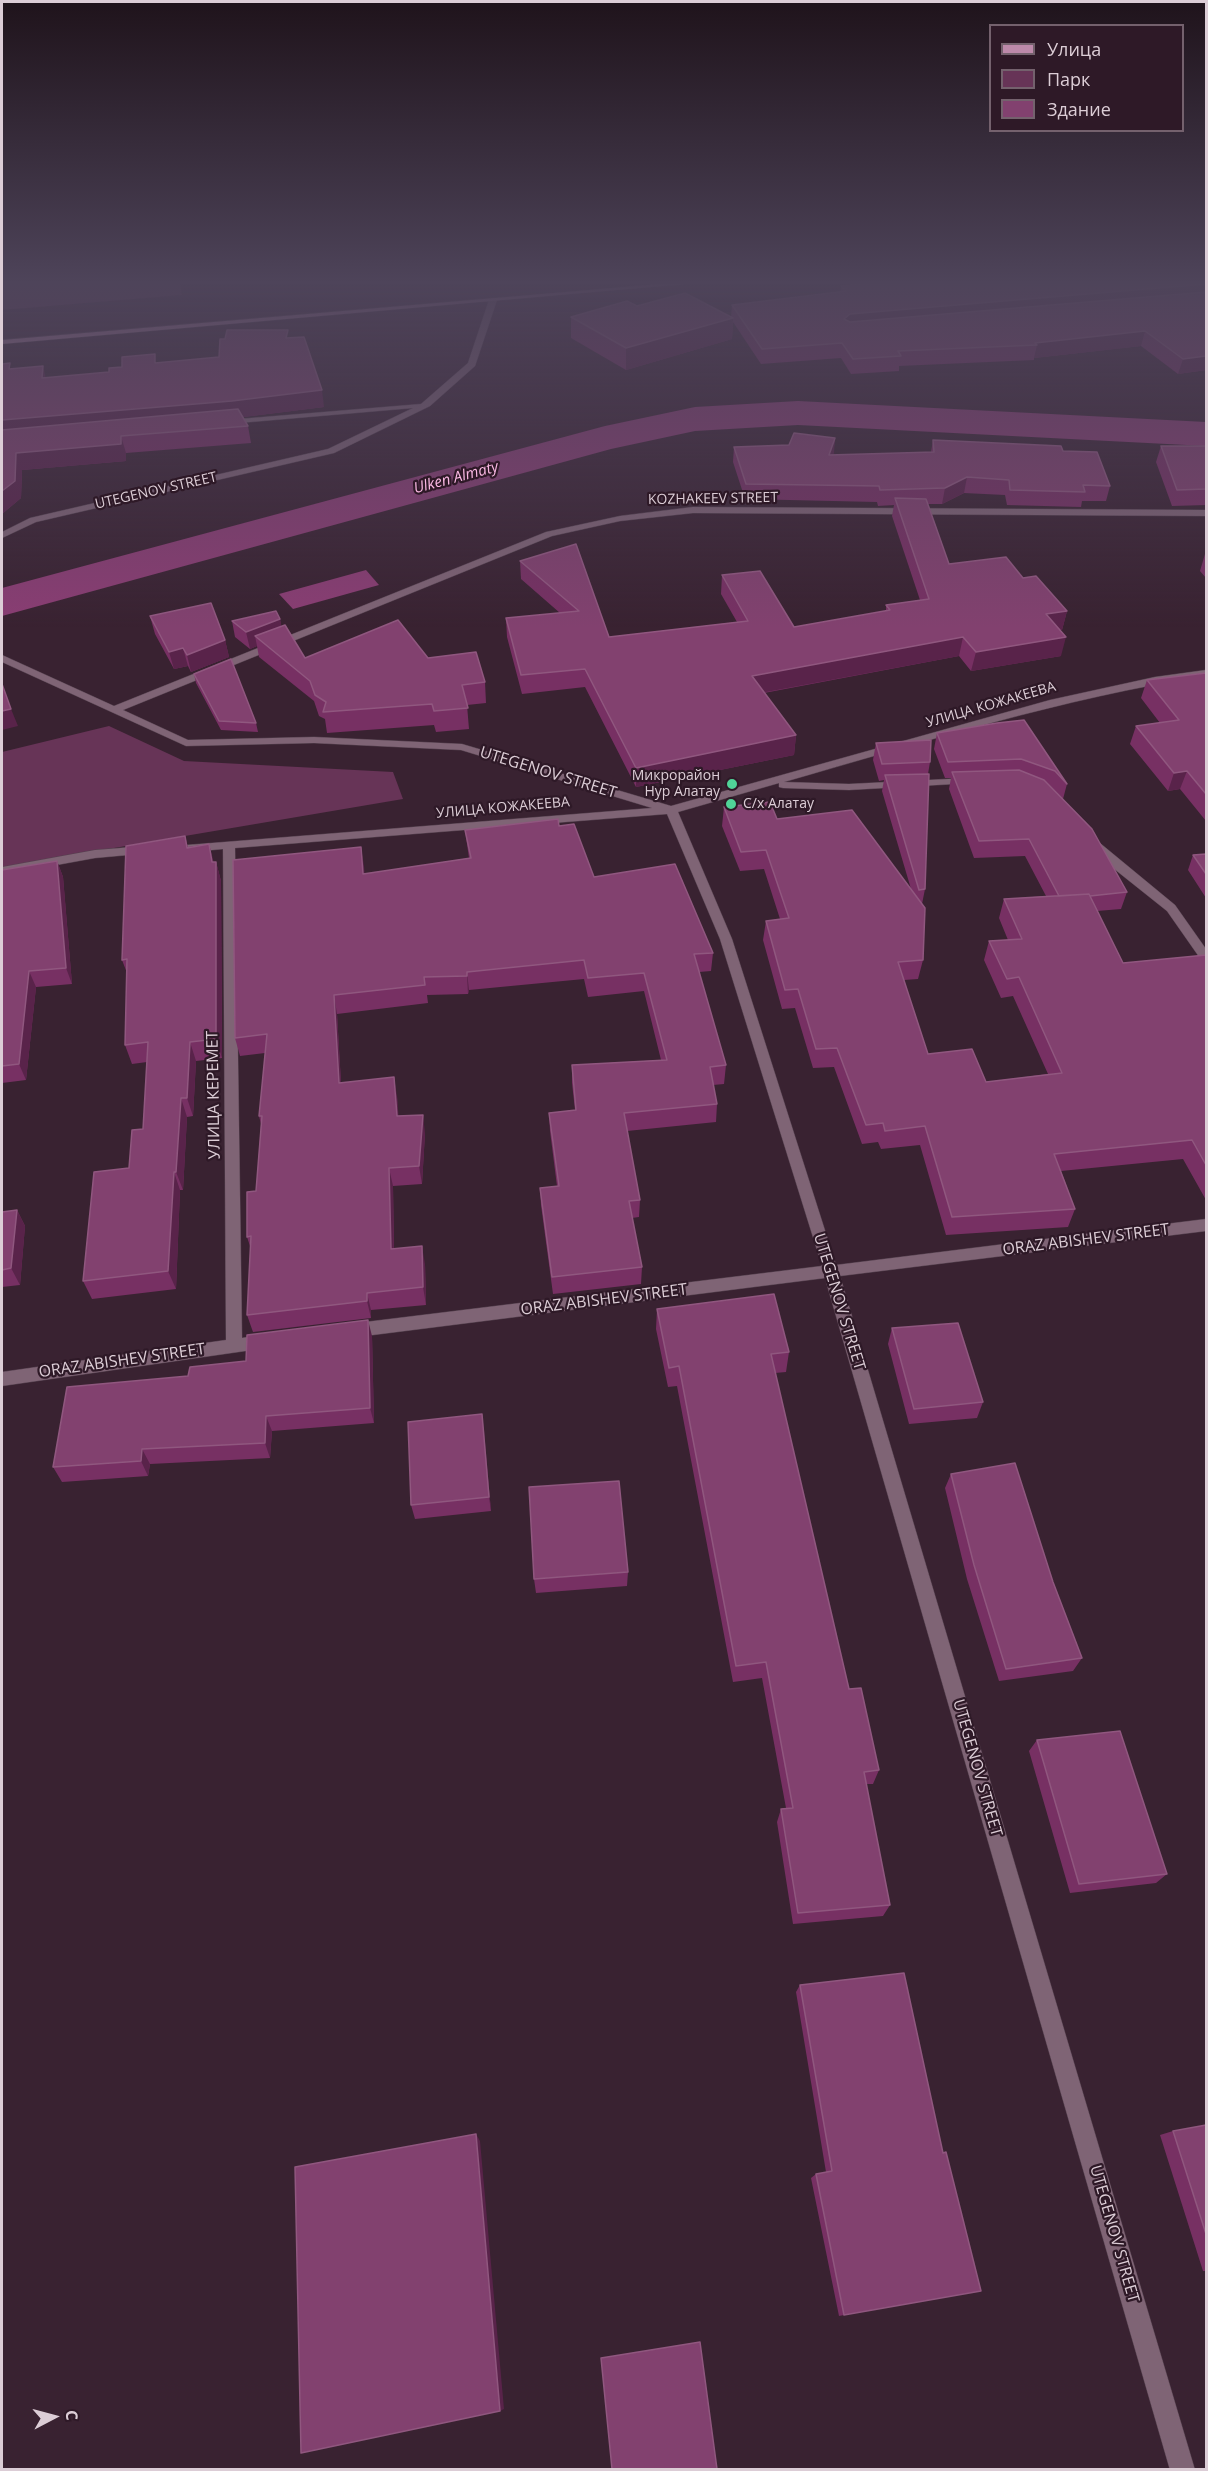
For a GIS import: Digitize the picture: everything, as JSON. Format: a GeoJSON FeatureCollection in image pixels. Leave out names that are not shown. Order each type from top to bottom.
{"type":"FeatureCollection","features":[{"type":"Feature","properties":{"kind":"street","name":"UTEGENOV STREET"},"geometry":{"type":"LineString","coordinates":[[2,535],[33,520],[331,450],[427,404],[435,397]]}},
{"type":"Feature","properties":{"kind":"street"},"geometry":{"type":"LineString","coordinates":[[217,423],[427,404]]}},
{"type":"Feature","properties":{"kind":"street","name":"KOZHAKEEV STREET"},"geometry":{"type":"LineString","coordinates":[[113,710],[549,534],[601,519],[643,513],[693,510],[1123,515],[1206,513]]}},
{"type":"Feature","properties":{"kind":"street","name":"UTEGENOV STREET"},"geometry":{"type":"LineString","coordinates":[[2,658],[186,742],[314,740],[462,747],[671,810],[726,939],[831,1272],[1183,2469]]}},
{"type":"Feature","properties":{"kind":"street","name":"УЛИЦА КОЖАКЕЕВА"},"geometry":{"type":"LineString","coordinates":[[2,871],[95,854],[671,810],[1054,702],[1155,680],[1206,673]]}},
{"type":"Feature","properties":{"kind":"street"},"geometry":{"type":"LineString","coordinates":[[768,784],[849,787],[984,781]]}},
{"type":"Feature","properties":{"kind":"street"},"geometry":{"type":"LineString","coordinates":[[1082,831],[1112,861],[1171,908],[1206,958]]}},
{"type":"Feature","properties":{"kind":"street","name":"УЛИЦА КЕРЕМЕТ"},"geometry":{"type":"LineString","coordinates":[[229,845],[234,1344]]}},
{"type":"Feature","properties":{"kind":"street","name":"ORAZ ABISHEV STREET"},"geometry":{"type":"LineString","coordinates":[[328,1333],[1206,1225]]}},
{"type":"Feature","properties":{"kind":"street","name":"ORAZ ABISHEV STREET"},"geometry":{"type":"LineString","coordinates":[[2,1379],[281,1339]]}},
{"type":"Feature","properties":{"kind":"green space"},"geometry":{"type":"Polygon","coordinates":[[[109,726],[184,761],[393,772],[403,799],[2,867],[2,752],[109,726]]]}},
{"type":"Feature","properties":{"kind":"shaded area"},"geometry":{"type":"Polygon","coordinates":[[[366,570],[379,585],[293,609],[279,594],[366,570]]]}},
{"type":"Feature","properties":{"kind":"building"},"geometry":{"type":"Polygon","coordinates":[[[2,397],[262,397],[232,401],[2,420],[2,397]]]}},
{"type":"Feature","properties":{"kind":"building"},"geometry":{"type":"Polygon","coordinates":[[[238,409],[248,426],[121,436],[121,444],[16,453],[15,481],[2,491],[2,430],[238,409]]]}},
{"type":"Feature","properties":{"kind":"building"},"geometry":{"type":"Polygon","coordinates":[[[794,433],[835,438],[829,455],[934,452],[933,440],[1061,446],[1063,451],[1097,452],[1110,486],[1083,485],[1085,492],[1010,490],[1009,480],[967,477],[945,488],[880,490],[879,486],[746,484],[734,447],[789,445],[794,433]]]}},
{"type":"Feature","properties":{"kind":"building"},"geometry":{"type":"Polygon","coordinates":[[[1161,446],[1206,446],[1206,489],[1177,490],[1161,446]]]}},
{"type":"Feature","properties":{"kind":"building"},"geometry":{"type":"Polygon","coordinates":[[[895,498],[926,499],[949,564],[1006,557],[1023,578],[1036,576],[1067,611],[1046,614],[1066,637],[976,652],[963,637],[752,676],[796,735],[636,768],[585,669],[521,675],[506,618],[579,611],[520,561],[576,544],[609,637],[748,621],[722,575],[760,571],[794,627],[890,610],[886,605],[929,599],[895,498]]]}},
{"type":"Feature","properties":{"kind":"building"},"geometry":{"type":"Polygon","coordinates":[[[211,603],[225,640],[187,655],[183,648],[169,652],[150,616],[211,603]]]}},
{"type":"Feature","properties":{"kind":"building"},"geometry":{"type":"Polygon","coordinates":[[[276,611],[280,619],[246,632],[232,621],[276,611]]]}},
{"type":"Feature","properties":{"kind":"building"},"geometry":{"type":"Polygon","coordinates":[[[398,620],[428,658],[476,652],[485,682],[462,685],[468,708],[434,711],[432,704],[323,712],[326,702],[315,695],[310,681],[255,636],[285,625],[305,658],[398,620]]]}},
{"type":"Feature","properties":{"kind":"building"},"geometry":{"type":"Polygon","coordinates":[[[231,659],[256,723],[219,721],[194,674],[231,659]]]}},
{"type":"Feature","properties":{"kind":"building"},"geometry":{"type":"Polygon","coordinates":[[[1206,673],[1206,794],[1187,771],[1174,773],[1136,726],[1179,720],[1147,680],[1206,673]]]}},
{"type":"Feature","properties":{"kind":"building"},"geometry":{"type":"Polygon","coordinates":[[[2,684],[11,709],[2,711],[2,684]]]}},
{"type":"Feature","properties":{"kind":"building"},"geometry":{"type":"Polygon","coordinates":[[[1024,720],[1067,784],[1055,771],[1021,759],[948,762],[937,733],[997,723],[1024,720]]]}},
{"type":"Feature","properties":{"kind":"building"},"geometry":{"type":"Polygon","coordinates":[[[931,740],[930,762],[882,764],[876,743],[931,740]]]}},
{"type":"Feature","properties":{"kind":"building"},"geometry":{"type":"Polygon","coordinates":[[[1019,770],[1044,780],[1092,829],[1127,892],[1090,896],[1089,894],[1059,896],[1029,839],[979,841],[952,772],[1019,770]]]}},
{"type":"Feature","properties":{"kind":"building"},"geometry":{"type":"Polygon","coordinates":[[[929,774],[925,889],[919,890],[885,775],[929,774]]]}},
{"type":"Feature","properties":{"kind":"building"},"geometry":{"type":"Polygon","coordinates":[[[770,802],[777,819],[852,810],[925,908],[923,960],[898,962],[928,1054],[972,1049],[986,1082],[1062,1073],[1019,977],[1007,979],[989,941],[1022,939],[1004,899],[1089,894],[1123,963],[1206,955],[1206,1165],[1192,1140],[1054,1154],[1075,1209],[952,1217],[925,1126],[885,1131],[883,1123],[866,1125],[837,1048],[816,1049],[798,989],[785,990],[766,921],[789,918],[766,850],[741,852],[724,807],[770,802]]]}},
{"type":"Feature","properties":{"kind":"building"},"geometry":{"type":"Polygon","coordinates":[[[558,819],[559,826],[574,824],[594,877],[675,864],[713,953],[694,954],[726,1065],[710,1067],[717,1104],[624,1113],[640,1200],[629,1201],[642,1267],[552,1277],[540,1188],[559,1186],[549,1113],[576,1110],[572,1065],[667,1060],[644,973],[588,978],[584,960],[467,972],[467,976],[424,977],[425,985],[334,995],[339,1083],[394,1077],[397,1116],[423,1115],[419,1166],[389,1168],[391,1249],[422,1246],[423,1287],[367,1293],[367,1301],[247,1315],[251,1236],[247,1237],[247,1192],[256,1191],[262,1116],[259,1116],[267,1034],[235,1038],[233,860],[361,847],[363,874],[471,858],[465,830],[558,819]]]}},
{"type":"Feature","properties":{"kind":"building"},"geometry":{"type":"Polygon","coordinates":[[[185,836],[187,848],[209,844],[212,862],[216,862],[216,1039],[190,1042],[187,1098],[181,1098],[168,1271],[83,1281],[94,1172],[129,1168],[132,1130],[143,1129],[148,1042],[125,1045],[127,959],[122,960],[126,846],[185,836]]]}},
{"type":"Feature","properties":{"kind":"building"},"geometry":{"type":"Polygon","coordinates":[[[1206,854],[1206,874],[1193,855],[1206,854]]]}},
{"type":"Feature","properties":{"kind":"building"},"geometry":{"type":"Polygon","coordinates":[[[57,861],[66,968],[29,971],[19,1064],[2,1066],[2,870],[57,861]]]}},
{"type":"Feature","properties":{"kind":"building"},"geometry":{"type":"Polygon","coordinates":[[[17,1210],[11,1268],[2,1270],[2,1212],[17,1210]]]}},
{"type":"Feature","properties":{"kind":"building"},"geometry":{"type":"Polygon","coordinates":[[[774,1294],[789,1352],[771,1354],[849,1689],[861,1688],[879,1770],[864,1772],[890,1905],[798,1913],[781,1809],[793,1808],[766,1662],[736,1666],[679,1366],[669,1368],[657,1309],[774,1294]]]}},
{"type":"Feature","properties":{"kind":"building"},"geometry":{"type":"Polygon","coordinates":[[[368,1320],[370,1408],[266,1416],[265,1443],[142,1449],[141,1461],[53,1467],[67,1387],[188,1376],[190,1367],[246,1361],[247,1335],[368,1320]]]}},
{"type":"Feature","properties":{"kind":"building"},"geometry":{"type":"Polygon","coordinates":[[[958,1323],[983,1402],[914,1409],[892,1328],[958,1323]]]}},
{"type":"Feature","properties":{"kind":"building"},"geometry":{"type":"Polygon","coordinates":[[[482,1414],[489,1497],[411,1505],[408,1422],[482,1414]]]}},
{"type":"Feature","properties":{"kind":"building"},"geometry":{"type":"Polygon","coordinates":[[[1015,1463],[1053,1582],[1082,1658],[1006,1669],[974,1565],[951,1474],[1015,1463]]]}},
{"type":"Feature","properties":{"kind":"building"},"geometry":{"type":"Polygon","coordinates":[[[619,1481],[628,1572],[534,1579],[529,1487],[619,1481]]]}},
{"type":"Feature","properties":{"kind":"building"},"geometry":{"type":"Polygon","coordinates":[[[1120,1731],[1167,1874],[1079,1884],[1037,1740],[1120,1731]]]}},
{"type":"Feature","properties":{"kind":"building"},"geometry":{"type":"Polygon","coordinates":[[[904,1973],[943,2153],[946,2152],[981,2291],[844,2315],[816,2174],[832,2171],[800,1985],[904,1973]]]}},
{"type":"Feature","properties":{"kind":"building"},"geometry":{"type":"Polygon","coordinates":[[[1206,2125],[1206,2234],[1173,2131],[1206,2125]]]}},
{"type":"Feature","properties":{"kind":"building"},"geometry":{"type":"Polygon","coordinates":[[[476,2134],[500,2411],[301,2453],[295,2167],[476,2134]]]}},
{"type":"Feature","properties":{"kind":"building"},"geometry":{"type":"Polygon","coordinates":[[[700,2342],[717,2469],[612,2469],[601,2358],[700,2342]]]}},
{"type":"Feature","properties":{"kind":"waterway","name":"Ulken Almaty"},"geometry":{"type":"LineString","coordinates":[[2,602],[605,438],[695,419],[798,413],[1206,434]]}},
{"type":"Feature","properties":{"kind":"place","name":"Микрорайон Нур Алатау"},"geometry":{"type":"Point","coordinates":[732,784]}},
{"type":"Feature","properties":{"kind":"place","name":"С/х Алатау"},"geometry":{"type":"Point","coordinates":[731,804]}}]}
